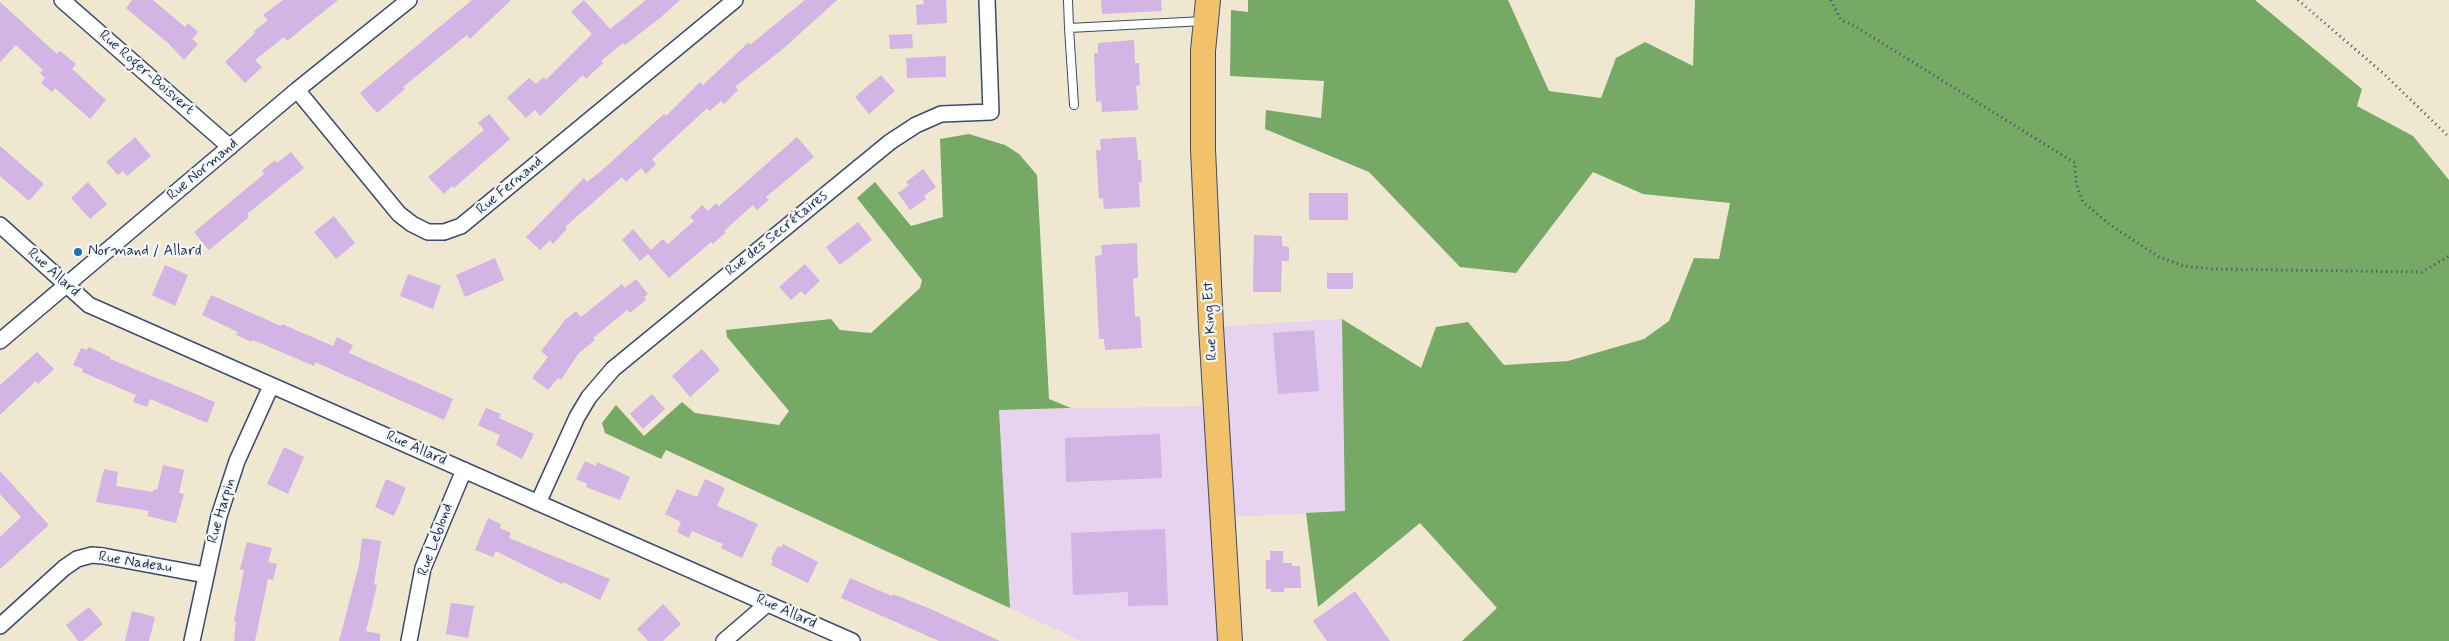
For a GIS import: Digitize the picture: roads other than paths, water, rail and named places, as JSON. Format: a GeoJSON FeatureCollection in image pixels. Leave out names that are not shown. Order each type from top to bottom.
{"type":"FeatureCollection","features":[{"type":"Feature","properties":{"kind":"main road","name":"Rue King Est"},"geometry":{"type":"LineString","coordinates":[[1207,11],[1203,51],[1203,149],[1211,328],[1230,641]]}},
{"type":"Feature","properties":{"kind":"street","name":"Rue Roger-Boisvert"},"geometry":{"type":"LineString","coordinates":[[62,0],[230,147]]}},
{"type":"Feature","properties":{"kind":"street","name":"Rue Normand"},"geometry":{"type":"LineString","coordinates":[[0,341],[297,90],[409,0]]}},
{"type":"Feature","properties":{"kind":"street","name":"Rue Fernand"},"geometry":{"type":"LineString","coordinates":[[297,90],[399,214],[412,224],[428,232],[444,232],[461,226],[734,0]]}},
{"type":"Feature","properties":{"kind":"street","name":"Rue des Secrétaires"},"geometry":{"type":"LineString","coordinates":[[538,503],[577,417],[589,397],[614,369],[890,142],[916,125],[940,114],[991,112],[987,0]]}},
{"type":"Feature","properties":{"kind":"street","name":"Rue Allard"},"geometry":{"type":"LineString","coordinates":[[0,225],[89,305],[852,641]]}},
{"type":"Feature","properties":{"kind":"street","name":"Rue Harpin"},"geometry":{"type":"LineString","coordinates":[[192,641],[219,516],[237,461],[270,386]]}},
{"type":"Feature","properties":{"kind":"street","name":"Rue Leblond"},"geometry":{"type":"LineString","coordinates":[[409,641],[422,568],[464,470]]}},
{"type":"Feature","properties":{"kind":"street","name":"Rue Nadeau"},"geometry":{"type":"LineString","coordinates":[[0,626],[64,568],[77,559],[103,556],[206,575]]}},
{"type":"Feature","properties":{"kind":"street"},"geometry":{"type":"LineString","coordinates":[[724,641],[767,604]]}},
{"type":"Feature","properties":{"kind":"lane"},"geometry":{"type":"LineString","coordinates":[[1068,0],[1074,105]]}},
{"type":"Feature","properties":{"kind":"lane"},"geometry":{"type":"LineString","coordinates":[[1069,28],[1207,11]]}},
{"type":"Feature","properties":{"kind":"place","name":"Normand / Allard"},"geometry":{"type":"Point","coordinates":[78,252]}}]}
